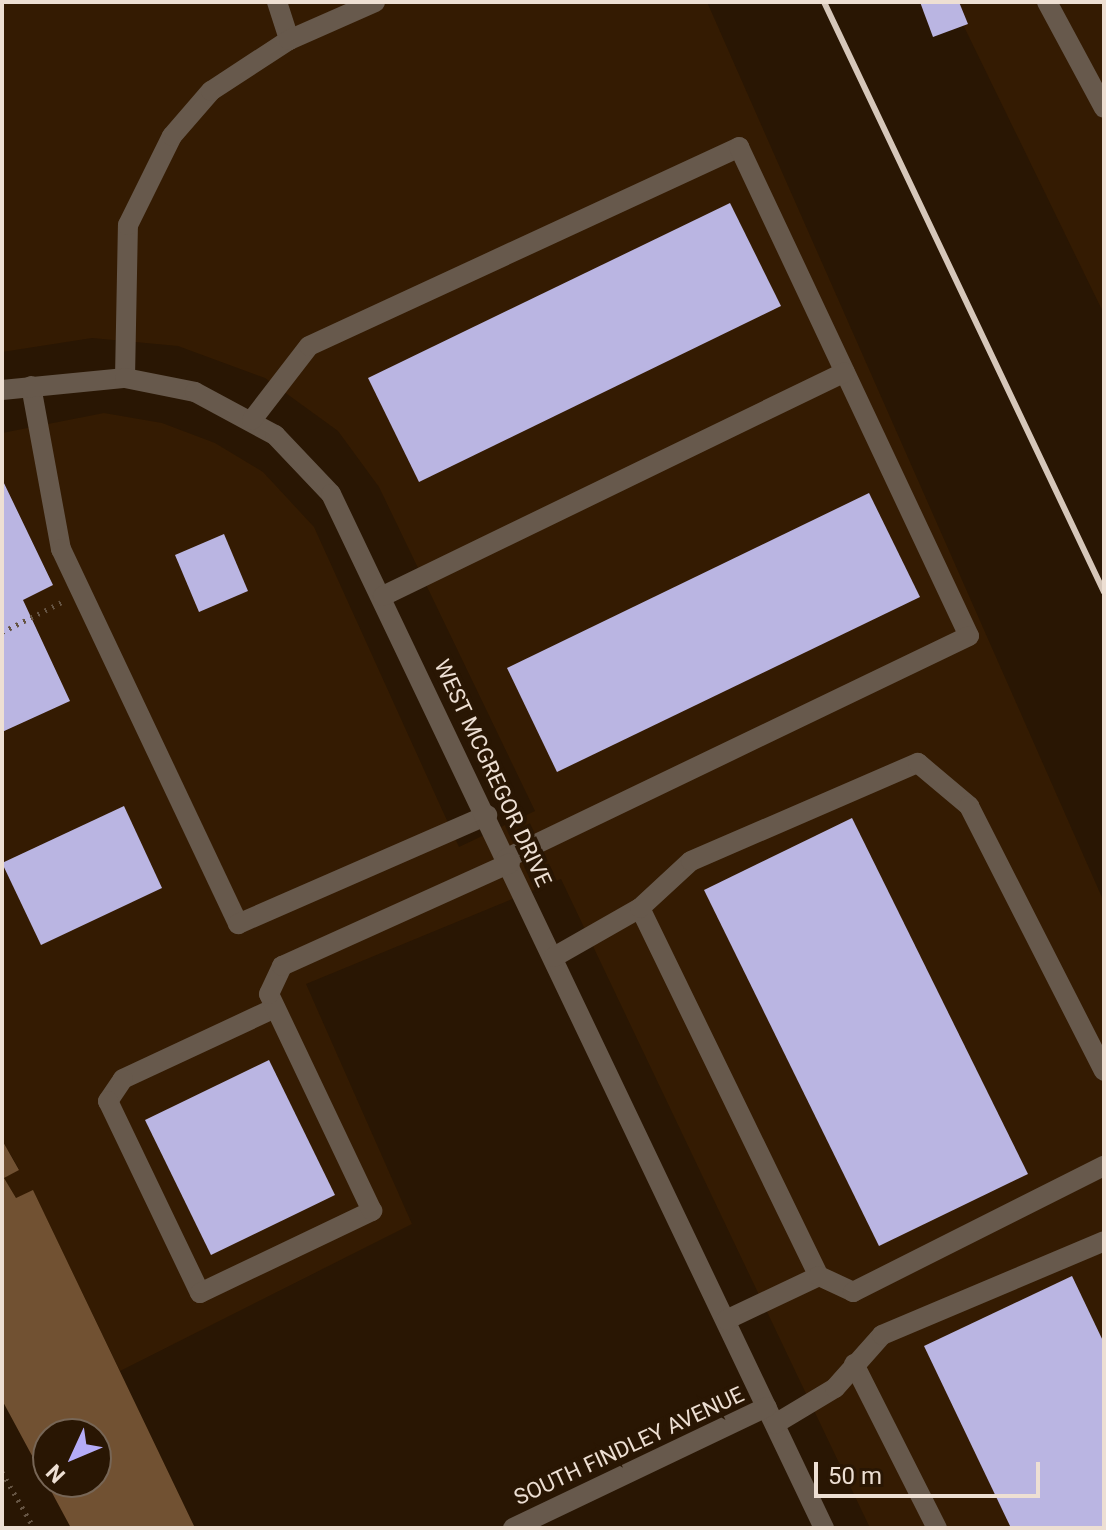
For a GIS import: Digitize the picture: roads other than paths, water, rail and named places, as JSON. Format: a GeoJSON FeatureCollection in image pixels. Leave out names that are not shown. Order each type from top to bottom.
{"type":"FeatureCollection","features":[{"type":"Feature","properties":{"kind":"street"},"geometry":{"type":"LineString","coordinates":[[277,2],[289,40]]}},
{"type":"Feature","properties":{"kind":"street"},"geometry":{"type":"LineString","coordinates":[[125,378],[122,278],[128,225],[144,185],[172,136],[211,91],[289,40],[375,2]]}},
{"type":"Feature","properties":{"kind":"street"},"geometry":{"type":"LineString","coordinates":[[1047,2],[1104,108]]}},
{"type":"Feature","properties":{"kind":"street"},"geometry":{"type":"LineString","coordinates":[[252,420],[309,346],[739,147],[969,636],[508,861],[282,966],[269,994],[372,1211],[200,1293],[108,1101],[123,1079],[275,1008]]}},
{"type":"Feature","properties":{"kind":"street"},"geometry":{"type":"LineString","coordinates":[[383,596],[845,372]]}},
{"type":"Feature","properties":{"kind":"street","name":"WEST MCGREGOR DRIVE"},"geometry":{"type":"LineString","coordinates":[[2,390],[125,378],[195,392],[252,420],[303,461],[331,494],[383,596],[824,1528]]}},
{"type":"Feature","properties":{"kind":"street"},"geometry":{"type":"LineString","coordinates":[[31,386],[61,549],[238,924],[487,815]]}},
{"type":"Feature","properties":{"kind":"street"},"geometry":{"type":"LineString","coordinates":[[554,957],[640,908],[691,861],[918,763],[969,806],[1104,1071]]}},
{"type":"Feature","properties":{"kind":"street"},"geometry":{"type":"LineString","coordinates":[[640,908],[819,1276],[853,1292],[1104,1166]]}},
{"type":"Feature","properties":{"kind":"street","name":"SOUTH FINDLEY AVENUE"},"geometry":{"type":"LineString","coordinates":[[513,1528],[835,1388],[882,1335],[1104,1241]]}},
{"type":"Feature","properties":{"kind":"street"},"geometry":{"type":"LineString","coordinates":[[726,1320],[819,1276]]}},
{"type":"Feature","properties":{"kind":"street"},"geometry":{"type":"LineString","coordinates":[[854,1364],[937,1528]]}},
{"type":"Feature","properties":{"kind":"railway"},"geometry":{"type":"LineString","coordinates":[[824,2],[1104,592]]}}]}
